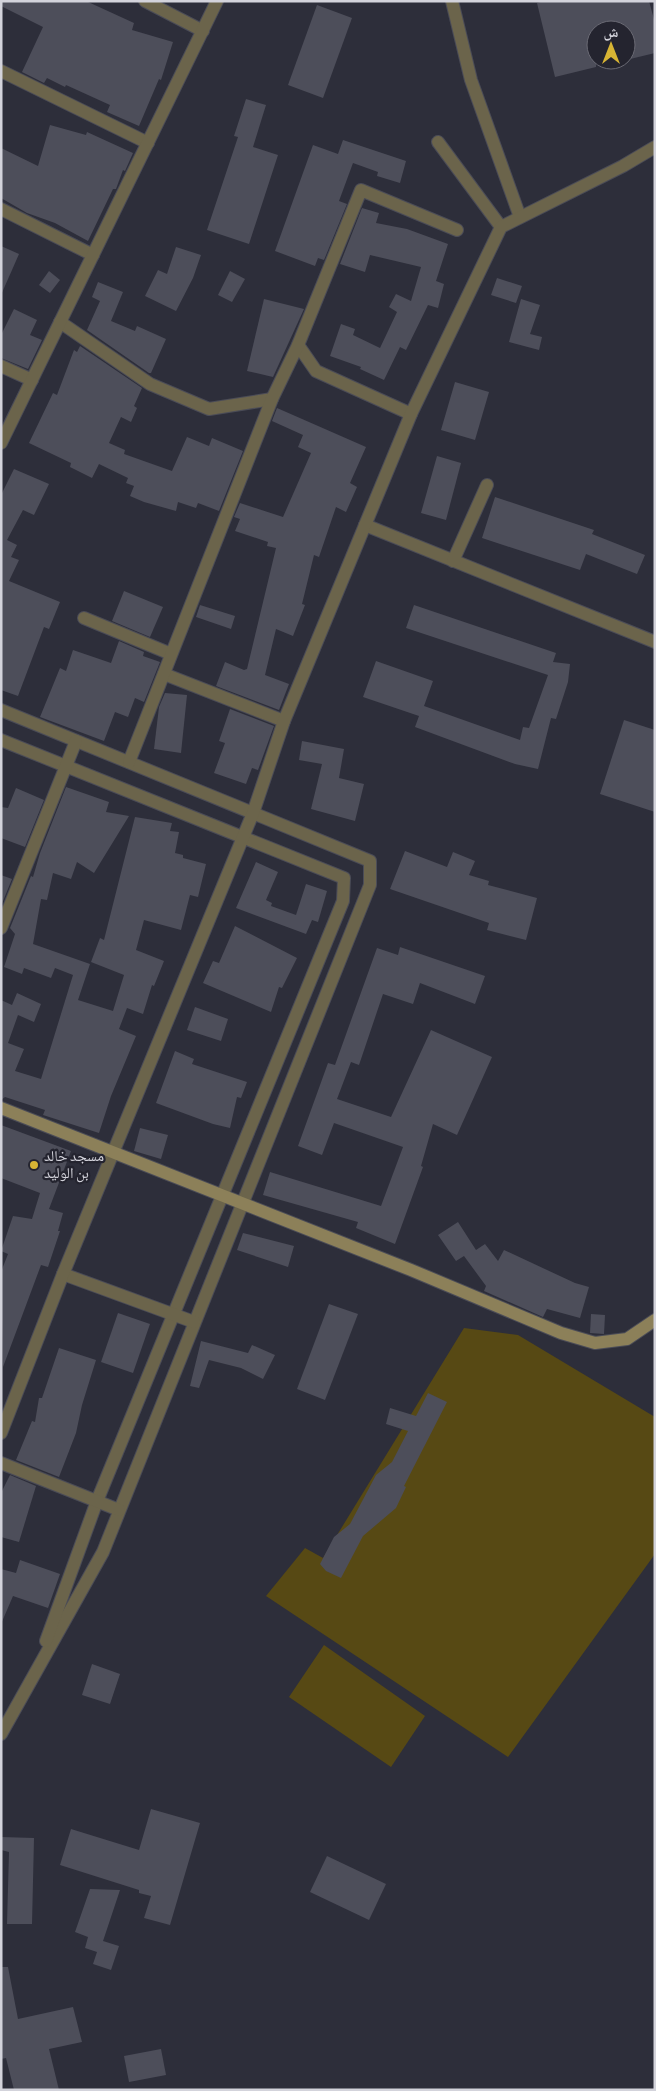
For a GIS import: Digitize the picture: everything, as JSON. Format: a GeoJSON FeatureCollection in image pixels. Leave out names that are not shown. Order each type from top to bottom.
{"type":"FeatureCollection","features":[{"type":"Feature","properties":{"kind":"main road"},"geometry":{"type":"LineString","coordinates":[[1,1108],[223,1195],[561,1333],[596,1343],[626,1338],[655,1320]]}},
{"type":"Feature","properties":{"kind":"street"},"geometry":{"type":"LineString","coordinates":[[145,1],[202,31]]}},
{"type":"Feature","properties":{"kind":"street"},"geometry":{"type":"LineString","coordinates":[[1,443],[217,1]]}},
{"type":"Feature","properties":{"kind":"street"},"geometry":{"type":"LineString","coordinates":[[452,1],[471,80],[520,217]]}},
{"type":"Feature","properties":{"kind":"street"},"geometry":{"type":"LineString","coordinates":[[1,71],[148,143]]}},
{"type":"Feature","properties":{"kind":"street"},"geometry":{"type":"LineString","coordinates":[[438,142],[500,227]]}},
{"type":"Feature","properties":{"kind":"street"},"geometry":{"type":"LineString","coordinates":[[1,1433],[63,1274],[115,1153],[253,813],[284,721],[365,525],[411,414],[500,227],[655,147]]}},
{"type":"Feature","properties":{"kind":"street"},"geometry":{"type":"LineString","coordinates":[[129,762],[272,399],[298,345],[361,190],[457,230]]}},
{"type":"Feature","properties":{"kind":"street"},"geometry":{"type":"LineString","coordinates":[[1,209],[94,255]]}},
{"type":"Feature","properties":{"kind":"street"},"geometry":{"type":"LineString","coordinates":[[60,322],[150,384],[208,409],[272,399]]}},
{"type":"Feature","properties":{"kind":"street"},"geometry":{"type":"LineString","coordinates":[[298,345],[316,371],[411,414]]}},
{"type":"Feature","properties":{"kind":"street"},"geometry":{"type":"LineString","coordinates":[[1,366],[32,380]]}},
{"type":"Feature","properties":{"kind":"street"},"geometry":{"type":"LineString","coordinates":[[453,561],[487,485]]}},
{"type":"Feature","properties":{"kind":"street"},"geometry":{"type":"LineString","coordinates":[[365,525],[655,642]]}},
{"type":"Feature","properties":{"kind":"street"},"geometry":{"type":"LineString","coordinates":[[84,618],[171,654]]}},
{"type":"Feature","properties":{"kind":"street"},"geometry":{"type":"LineString","coordinates":[[164,674],[284,721]]}},
{"type":"Feature","properties":{"kind":"street"},"geometry":{"type":"LineString","coordinates":[[1,710],[370,861],[370,885],[103,1552],[1,1734]]}},
{"type":"Feature","properties":{"kind":"street"},"geometry":{"type":"LineString","coordinates":[[1,740],[344,878],[343,901],[97,1501],[33,1677]]}},
{"type":"Feature","properties":{"kind":"street"},"geometry":{"type":"LineString","coordinates":[[1,928],[76,740]]}},
{"type":"Feature","properties":{"kind":"street"},"geometry":{"type":"LineString","coordinates":[[63,1274],[194,1322]]}},
{"type":"Feature","properties":{"kind":"street"},"geometry":{"type":"LineString","coordinates":[[1,1463],[119,1510]]}},
{"type":"Feature","properties":{"kind":"shaded area"},"geometry":{"type":"Polygon","coordinates":[[[464,1328],[518,1335],[655,1417],[655,1554],[508,1757],[266,1596],[305,1548],[323,1558],[464,1328]]]}},
{"type":"Feature","properties":{"kind":"shaded area"},"geometry":{"type":"Polygon","coordinates":[[[324,1645],[425,1716],[391,1767],[289,1697],[324,1645]]]}},
{"type":"Feature","properties":{"kind":"building"},"geometry":{"type":"Polygon","coordinates":[[[1,1],[86,1],[134,23],[132,30],[173,42],[161,80],[159,79],[139,126],[107,112],[110,105],[66,85],[65,87],[47,78],[44,83],[22,72],[43,27],[1,6],[1,1]]]}},
{"type":"Feature","properties":{"kind":"building"},"geometry":{"type":"Polygon","coordinates":[[[544,1],[649,1],[655,23],[655,53],[636,58],[636,20],[586,20],[586,69],[555,77],[537,3],[544,1]]]}},
{"type":"Feature","properties":{"kind":"building"},"geometry":{"type":"Polygon","coordinates":[[[317,5],[352,18],[323,98],[288,85],[317,5]]]}},
{"type":"Feature","properties":{"kind":"building"},"geometry":{"type":"Polygon","coordinates":[[[246,99],[266,105],[253,147],[278,155],[249,244],[207,230],[238,137],[234,136],[246,99]]]}},
{"type":"Feature","properties":{"kind":"building"},"geometry":{"type":"Polygon","coordinates":[[[50,125],[86,135],[87,132],[133,153],[88,241],[55,223],[27,213],[1,198],[1,148],[38,166],[50,125]]]}},
{"type":"Feature","properties":{"kind":"building"},"geometry":{"type":"Polygon","coordinates":[[[343,140],[406,161],[400,183],[377,176],[378,172],[353,163],[339,201],[347,204],[324,260],[318,258],[315,266],[275,251],[313,145],[338,154],[343,140]]]}},
{"type":"Feature","properties":{"kind":"building"},"geometry":{"type":"Polygon","coordinates":[[[362,208],[379,213],[376,223],[407,229],[448,244],[436,281],[444,284],[438,308],[428,305],[406,350],[400,347],[384,380],[360,369],[361,367],[330,356],[341,324],[355,329],[353,335],[380,348],[397,312],[389,307],[396,294],[411,301],[421,267],[370,255],[365,272],[340,264],[362,208]]]}},
{"type":"Feature","properties":{"kind":"building"},"geometry":{"type":"Polygon","coordinates":[[[1,246],[19,254],[1,295],[1,246]]]}},
{"type":"Feature","properties":{"kind":"building"},"geometry":{"type":"Polygon","coordinates":[[[176,247],[201,255],[193,278],[176,311],[145,296],[158,270],[167,274],[176,247]]]}},
{"type":"Feature","properties":{"kind":"building"},"geometry":{"type":"Polygon","coordinates":[[[49,271],[60,280],[50,293],[39,285],[49,271]]]}},
{"type":"Feature","properties":{"kind":"building"},"geometry":{"type":"Polygon","coordinates":[[[230,271],[245,279],[232,302],[218,295],[230,271]]]}},
{"type":"Feature","properties":{"kind":"building"},"geometry":{"type":"Polygon","coordinates":[[[497,278],[522,286],[516,303],[491,295],[497,278]]]}},
{"type":"Feature","properties":{"kind":"building"},"geometry":{"type":"Polygon","coordinates":[[[98,282],[123,292],[111,321],[135,331],[137,326],[166,339],[151,373],[87,330],[100,301],[92,297],[98,282]]]}},
{"type":"Feature","properties":{"kind":"building"},"geometry":{"type":"Polygon","coordinates":[[[264,299],[304,309],[273,377],[247,371],[264,299]]]}},
{"type":"Feature","properties":{"kind":"building"},"geometry":{"type":"Polygon","coordinates":[[[521,299],[540,305],[530,334],[542,337],[539,350],[509,342],[521,299]]]}},
{"type":"Feature","properties":{"kind":"building"},"geometry":{"type":"Polygon","coordinates":[[[14,309],[37,320],[30,335],[42,340],[28,369],[1,358],[1,335],[14,309]]]}},
{"type":"Feature","properties":{"kind":"building"},"geometry":{"type":"Polygon","coordinates":[[[80,346],[142,388],[134,406],[137,408],[131,422],[121,417],[109,443],[125,450],[124,454],[172,471],[187,437],[209,446],[212,438],[243,451],[219,511],[198,503],[196,508],[178,502],[176,511],[144,502],[130,496],[134,486],[126,483],[128,478],[99,464],[92,478],[70,467],[71,463],[29,443],[53,393],[57,395],[74,350],[77,352],[80,346]]]}},
{"type":"Feature","properties":{"kind":"building"},"geometry":{"type":"Polygon","coordinates":[[[455,382],[489,392],[475,440],[441,430],[455,382]]]}},
{"type":"Feature","properties":{"kind":"building"},"geometry":{"type":"Polygon","coordinates":[[[277,408],[366,447],[350,483],[357,487],[346,512],[336,507],[319,557],[314,555],[302,604],[305,605],[293,636],[276,629],[265,675],[289,684],[279,710],[216,686],[225,662],[244,670],[247,669],[276,548],[267,546],[268,542],[235,531],[240,519],[234,517],[240,503],[283,517],[311,453],[298,447],[303,435],[272,421],[277,408]]]}},
{"type":"Feature","properties":{"kind":"building"},"geometry":{"type":"Polygon","coordinates":[[[437,456],[461,463],[446,520],[421,513],[437,456]]]}},
{"type":"Feature","properties":{"kind":"building"},"geometry":{"type":"Polygon","coordinates":[[[14,469],[49,484],[34,515],[23,510],[7,540],[17,545],[11,557],[19,560],[9,581],[60,602],[49,629],[44,627],[18,696],[1,690],[1,495],[14,469]]]}},
{"type":"Feature","properties":{"kind":"building"},"geometry":{"type":"Polygon","coordinates":[[[495,497],[594,530],[592,534],[645,555],[637,574],[586,554],[580,570],[482,538],[495,497]]]}},
{"type":"Feature","properties":{"kind":"building"},"geometry":{"type":"Polygon","coordinates":[[[124,591],[163,607],[150,637],[112,621],[124,591]]]}},
{"type":"Feature","properties":{"kind":"building"},"geometry":{"type":"Polygon","coordinates":[[[200,605],[235,616],[231,629],[196,617],[200,605]]]}},
{"type":"Feature","properties":{"kind":"building"},"geometry":{"type":"Polygon","coordinates":[[[414,605],[556,653],[553,662],[570,664],[568,682],[556,719],[551,718],[538,769],[515,764],[415,727],[419,716],[363,697],[376,661],[433,681],[424,706],[520,740],[523,727],[529,728],[548,675],[406,628],[414,605]]]}},
{"type":"Feature","properties":{"kind":"building"},"geometry":{"type":"Polygon","coordinates":[[[119,641],[144,652],[143,656],[160,662],[144,702],[135,698],[128,717],[115,712],[104,741],[40,717],[60,668],[66,671],[73,650],[111,663],[119,641]]]}},
{"type":"Feature","properties":{"kind":"building"},"geometry":{"type":"Polygon","coordinates":[[[165,693],[187,695],[181,753],[154,749],[159,707],[165,693]]]}},
{"type":"Feature","properties":{"kind":"building"},"geometry":{"type":"Polygon","coordinates":[[[230,709],[274,726],[258,770],[252,768],[246,784],[214,773],[225,743],[219,741],[230,709]]]}},
{"type":"Feature","properties":{"kind":"building"},"geometry":{"type":"Polygon","coordinates":[[[624,720],[655,730],[655,812],[600,794],[624,720]]]}},
{"type":"Feature","properties":{"kind":"building"},"geometry":{"type":"Polygon","coordinates":[[[302,741],[344,749],[339,778],[364,784],[355,821],[311,809],[322,764],[299,760],[302,741]]]}},
{"type":"Feature","properties":{"kind":"building"},"geometry":{"type":"Polygon","coordinates":[[[66,787],[109,802],[106,812],[129,816],[94,873],[77,862],[71,879],[53,873],[47,900],[41,899],[33,944],[90,964],[78,1000],[113,1011],[124,975],[91,962],[100,938],[104,940],[135,817],[172,823],[170,831],[179,832],[175,853],[183,855],[183,858],[206,864],[198,897],[190,895],[181,930],[144,920],[136,950],[164,961],[154,986],[152,985],[143,1014],[127,1008],[119,1029],[136,1036],[111,1096],[99,1133],[43,1115],[45,1110],[5,1097],[1,1100],[1,1000],[12,1005],[17,993],[41,1004],[34,1022],[18,1015],[8,1043],[24,1049],[15,1071],[41,1079],[73,975],[55,968],[51,978],[24,968],[22,974],[4,967],[15,934],[10,928],[31,876],[33,877],[40,853],[66,787]]]}},
{"type":"Feature","properties":{"kind":"building"},"geometry":{"type":"Polygon","coordinates":[[[16,788],[44,800],[25,847],[1,838],[1,807],[8,808],[16,788]]]}},
{"type":"Feature","properties":{"kind":"building"},"geometry":{"type":"Polygon","coordinates":[[[405,851],[447,867],[453,852],[475,861],[469,875],[489,881],[488,885],[537,898],[526,940],[487,930],[489,923],[390,889],[405,851]]]}},
{"type":"Feature","properties":{"kind":"building"},"geometry":{"type":"Polygon","coordinates":[[[256,862],[278,872],[266,900],[272,903],[271,906],[296,915],[306,884],[327,891],[318,922],[312,920],[306,934],[236,908],[256,862]]]}},
{"type":"Feature","properties":{"kind":"building"},"geometry":{"type":"Polygon","coordinates":[[[1,875],[12,879],[1,906],[1,875]]]}},
{"type":"Feature","properties":{"kind":"building"},"geometry":{"type":"Polygon","coordinates":[[[235,926],[297,958],[282,988],[279,987],[271,1012],[203,983],[213,961],[219,963],[235,926]]]}},
{"type":"Feature","properties":{"kind":"building"},"geometry":{"type":"Polygon","coordinates":[[[400,947],[485,976],[475,1004],[420,983],[413,1004],[383,994],[359,1065],[351,1062],[337,1099],[391,1117],[431,1030],[492,1057],[457,1135],[433,1124],[421,1166],[423,1167],[395,1244],[356,1228],[358,1222],[263,1195],[270,1172],[381,1206],[403,1147],[334,1123],[322,1155],[298,1146],[328,1063],[335,1065],[377,948],[398,955],[400,947]]]}},
{"type":"Feature","properties":{"kind":"building"},"geometry":{"type":"Polygon","coordinates":[[[195,1007],[228,1019],[221,1041],[187,1030],[195,1007]]]}},
{"type":"Feature","properties":{"kind":"building"},"geometry":{"type":"Polygon","coordinates":[[[175,1051],[194,1059],[192,1064],[247,1082],[241,1098],[237,1097],[230,1128],[213,1124],[156,1103],[175,1051]]]}},
{"type":"Feature","properties":{"kind":"building"},"geometry":{"type":"Polygon","coordinates":[[[1,1125],[71,1151],[49,1209],[63,1213],[58,1231],[60,1231],[48,1267],[41,1265],[3,1367],[1,1272],[8,1254],[1,1251],[13,1216],[32,1219],[40,1193],[1,1178],[1,1125]]]}},
{"type":"Feature","properties":{"kind":"building"},"geometry":{"type":"Polygon","coordinates":[[[140,1128],[168,1135],[161,1159],[134,1151],[140,1128]]]}},
{"type":"Feature","properties":{"kind":"building"},"geometry":{"type":"Polygon","coordinates":[[[458,1222],[476,1250],[485,1244],[498,1261],[504,1250],[575,1283],[589,1287],[580,1318],[547,1309],[543,1317],[484,1291],[486,1286],[464,1256],[456,1261],[438,1235],[458,1222]]]}},
{"type":"Feature","properties":{"kind":"building"},"geometry":{"type":"Polygon","coordinates":[[[243,1233],[294,1246],[288,1267],[237,1250],[243,1233]]]}},
{"type":"Feature","properties":{"kind":"building"},"geometry":{"type":"Polygon","coordinates":[[[329,1304],[358,1314],[325,1400],[297,1389],[329,1304]]]}},
{"type":"Feature","properties":{"kind":"building"},"geometry":{"type":"Polygon","coordinates":[[[118,1313],[150,1324],[133,1373],[101,1362],[118,1313]]]}},
{"type":"Feature","properties":{"kind":"building"},"geometry":{"type":"Polygon","coordinates":[[[591,1314],[605,1315],[604,1334],[590,1333],[591,1314]]]}},
{"type":"Feature","properties":{"kind":"building"},"geometry":{"type":"Polygon","coordinates":[[[201,1341],[248,1353],[252,1345],[275,1355],[263,1379],[241,1368],[209,1360],[199,1388],[190,1386],[201,1341]]]}},
{"type":"Feature","properties":{"kind":"building"},"geometry":{"type":"Polygon","coordinates":[[[59,1348],[96,1360],[82,1405],[76,1433],[59,1477],[16,1460],[32,1421],[35,1422],[39,1398],[42,1398],[59,1348]]]}},
{"type":"Feature","properties":{"kind":"building"},"geometry":{"type":"Polygon","coordinates":[[[428,1393],[447,1402],[404,1486],[406,1487],[396,1508],[363,1536],[341,1578],[326,1571],[320,1564],[334,1537],[350,1524],[376,1475],[392,1462],[408,1431],[386,1424],[390,1408],[416,1416],[428,1393]]]}},
{"type":"Feature","properties":{"kind":"building"},"geometry":{"type":"Polygon","coordinates":[[[10,1475],[36,1486],[19,1542],[1,1537],[1,1493],[10,1475]]]}},
{"type":"Feature","properties":{"kind":"building"},"geometry":{"type":"Polygon","coordinates":[[[20,1560],[60,1574],[48,1608],[13,1596],[1,1624],[1,1569],[16,1573],[20,1560]]]}},
{"type":"Feature","properties":{"kind":"building"},"geometry":{"type":"Polygon","coordinates":[[[92,1664],[120,1674],[110,1704],[82,1695],[92,1664]]]}},
{"type":"Feature","properties":{"kind":"building"},"geometry":{"type":"Polygon","coordinates":[[[151,1809],[200,1823],[170,1925],[144,1918],[151,1896],[139,1893],[139,1890],[60,1865],[71,1829],[139,1850],[151,1809]]]}},
{"type":"Feature","properties":{"kind":"building"},"geometry":{"type":"Polygon","coordinates":[[[1,1837],[34,1838],[32,1924],[7,1924],[9,1852],[1,1850],[1,1837]]]}},
{"type":"Feature","properties":{"kind":"building"},"geometry":{"type":"Polygon","coordinates":[[[327,1856],[386,1884],[369,1920],[310,1892],[327,1856]]]}},
{"type":"Feature","properties":{"kind":"building"},"geometry":{"type":"Polygon","coordinates":[[[90,1889],[120,1890],[103,1941],[119,1946],[111,1970],[93,1964],[97,1952],[85,1948],[88,1937],[75,1932],[90,1889]]]}},
{"type":"Feature","properties":{"kind":"building"},"geometry":{"type":"Polygon","coordinates":[[[1,1967],[8,1967],[18,2019],[73,2007],[82,2042],[49,2049],[59,2090],[14,2090],[6,2058],[1,2059],[1,1967]]]}},
{"type":"Feature","properties":{"kind":"building"},"geometry":{"type":"Polygon","coordinates":[[[161,2049],[166,2075],[129,2082],[124,2056],[161,2049]]]}},
{"type":"Feature","properties":{"kind":"place","name":"مسجد خالد بن الوليد"},"geometry":{"type":"Point","coordinates":[34,1165]}}]}
